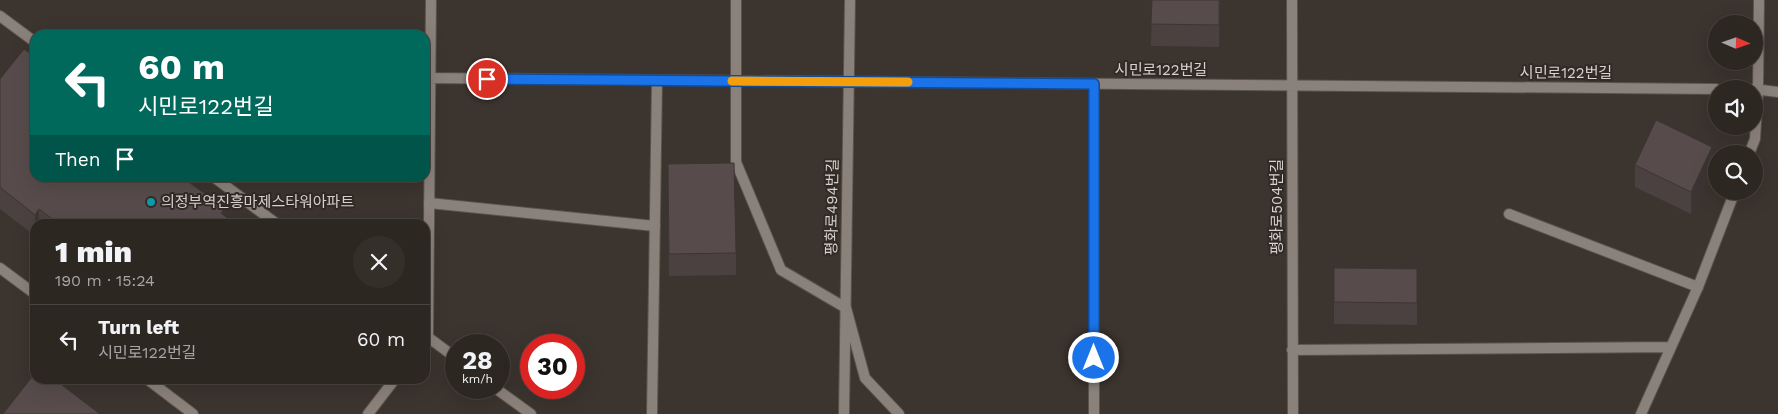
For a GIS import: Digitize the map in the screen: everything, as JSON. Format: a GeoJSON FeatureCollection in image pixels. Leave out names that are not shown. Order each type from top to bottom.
{"type":"FeatureCollection","features":[{"type":"Feature","properties":{"kind":"street"},"geometry":{"type":"LineString","coordinates":[[430,30],[431,0]]}},
{"type":"Feature","properties":{"kind":"street"},"geometry":{"type":"LineString","coordinates":[[736,0],[736,162],[781,270],[846,308],[864,378],[899,414]]}},
{"type":"Feature","properties":{"kind":"street","name":"평화로494번길"},"geometry":{"type":"LineString","coordinates":[[844,414],[850,0]]}},
{"type":"Feature","properties":{"kind":"street","name":"평화로504번길"},"geometry":{"type":"LineString","coordinates":[[1292,0],[1293,414]]}},
{"type":"Feature","properties":{"kind":"street"},"geometry":{"type":"LineString","coordinates":[[1756,80],[1759,0]]}},
{"type":"Feature","properties":{"kind":"street"},"geometry":{"type":"LineString","coordinates":[[0,16],[30,38]]}},
{"type":"Feature","properties":{"kind":"street","name":"시민로122번길"},"geometry":{"type":"LineString","coordinates":[[430,78],[1708,89]]}},
{"type":"Feature","properties":{"kind":"street"},"geometry":{"type":"LineString","coordinates":[[652,414],[657,80]]}},
{"type":"Feature","properties":{"kind":"street"},"geometry":{"type":"LineString","coordinates":[[1094,84],[1094,414]]}},
{"type":"Feature","properties":{"kind":"street"},"geometry":{"type":"LineString","coordinates":[[1763,90],[1778,92]]}},
{"type":"Feature","properties":{"kind":"street"},"geometry":{"type":"LineString","coordinates":[[220,182],[270,219]]}},
{"type":"Feature","properties":{"kind":"street"},"geometry":{"type":"LineString","coordinates":[[429,182],[429,219]]}},
{"type":"Feature","properties":{"kind":"street"},"geometry":{"type":"LineString","coordinates":[[1641,414],[1698,287],[1732,200]]}},
{"type":"Feature","properties":{"kind":"street"},"geometry":{"type":"LineString","coordinates":[[429,203],[655,226]]}},
{"type":"Feature","properties":{"kind":"street"},"geometry":{"type":"LineString","coordinates":[[1509,214],[1698,287]]}},
{"type":"Feature","properties":{"kind":"street"},"geometry":{"type":"LineString","coordinates":[[0,268],[30,290]]}},
{"type":"Feature","properties":{"kind":"street"},"geometry":{"type":"LineString","coordinates":[[430,341],[445,351]]}},
{"type":"Feature","properties":{"kind":"street"},"geometry":{"type":"LineString","coordinates":[[1292,350],[1671,347]]}},
{"type":"Feature","properties":{"kind":"street"},"geometry":{"type":"LineString","coordinates":[[154,384],[193,414]]}},
{"type":"Feature","properties":{"kind":"street"},"geometry":{"type":"LineString","coordinates":[[368,414],[391,384]]}},
{"type":"Feature","properties":{"kind":"street"},"geometry":{"type":"LineString","coordinates":[[510,399],[531,414]]}},
{"type":"Feature","properties":{"kind":"building"},"geometry":{"type":"Polygon","coordinates":[[[1152,0],[1219,0],[1219,25],[1151,24],[1152,0]]]}},
{"type":"Feature","properties":{"kind":"building"},"geometry":{"type":"Polygon","coordinates":[[[24,49],[30,53],[30,182],[189,182],[225,208],[221,213],[229,219],[52,219],[39,209],[35,215],[0,187],[0,79],[24,49]]]}},
{"type":"Feature","properties":{"kind":"building"},"geometry":{"type":"Polygon","coordinates":[[[1656,120],[1708,145],[1708,156],[1691,192],[1635,165],[1656,120]]]}},
{"type":"Feature","properties":{"kind":"building"},"geometry":{"type":"Polygon","coordinates":[[[734,163],[736,253],[669,254],[668,164],[734,163]]]}},
{"type":"Feature","properties":{"kind":"building"},"geometry":{"type":"Polygon","coordinates":[[[1334,268],[1417,269],[1417,303],[1334,302],[1334,268]]]}},
{"type":"Feature","properties":{"kind":"building"},"geometry":{"type":"Polygon","coordinates":[[[30,379],[30,384],[61,384],[100,414],[3,414],[30,379]]]}},
{"type":"Feature","properties":{"kind":"slow traffic"},"geometry":{"type":"LineString","coordinates":[[732,81],[908,82]]}},
{"type":"Feature","properties":{"kind":"place","name":"의정부역진흥마제스타워아파트"},"geometry":{"type":"Point","coordinates":[151,202]}},
{"type":"Feature","properties":{"kind":"route"},"geometry":{"type":"LineString","coordinates":[[487,79],[1094,84],[1094,358]]}}]}
